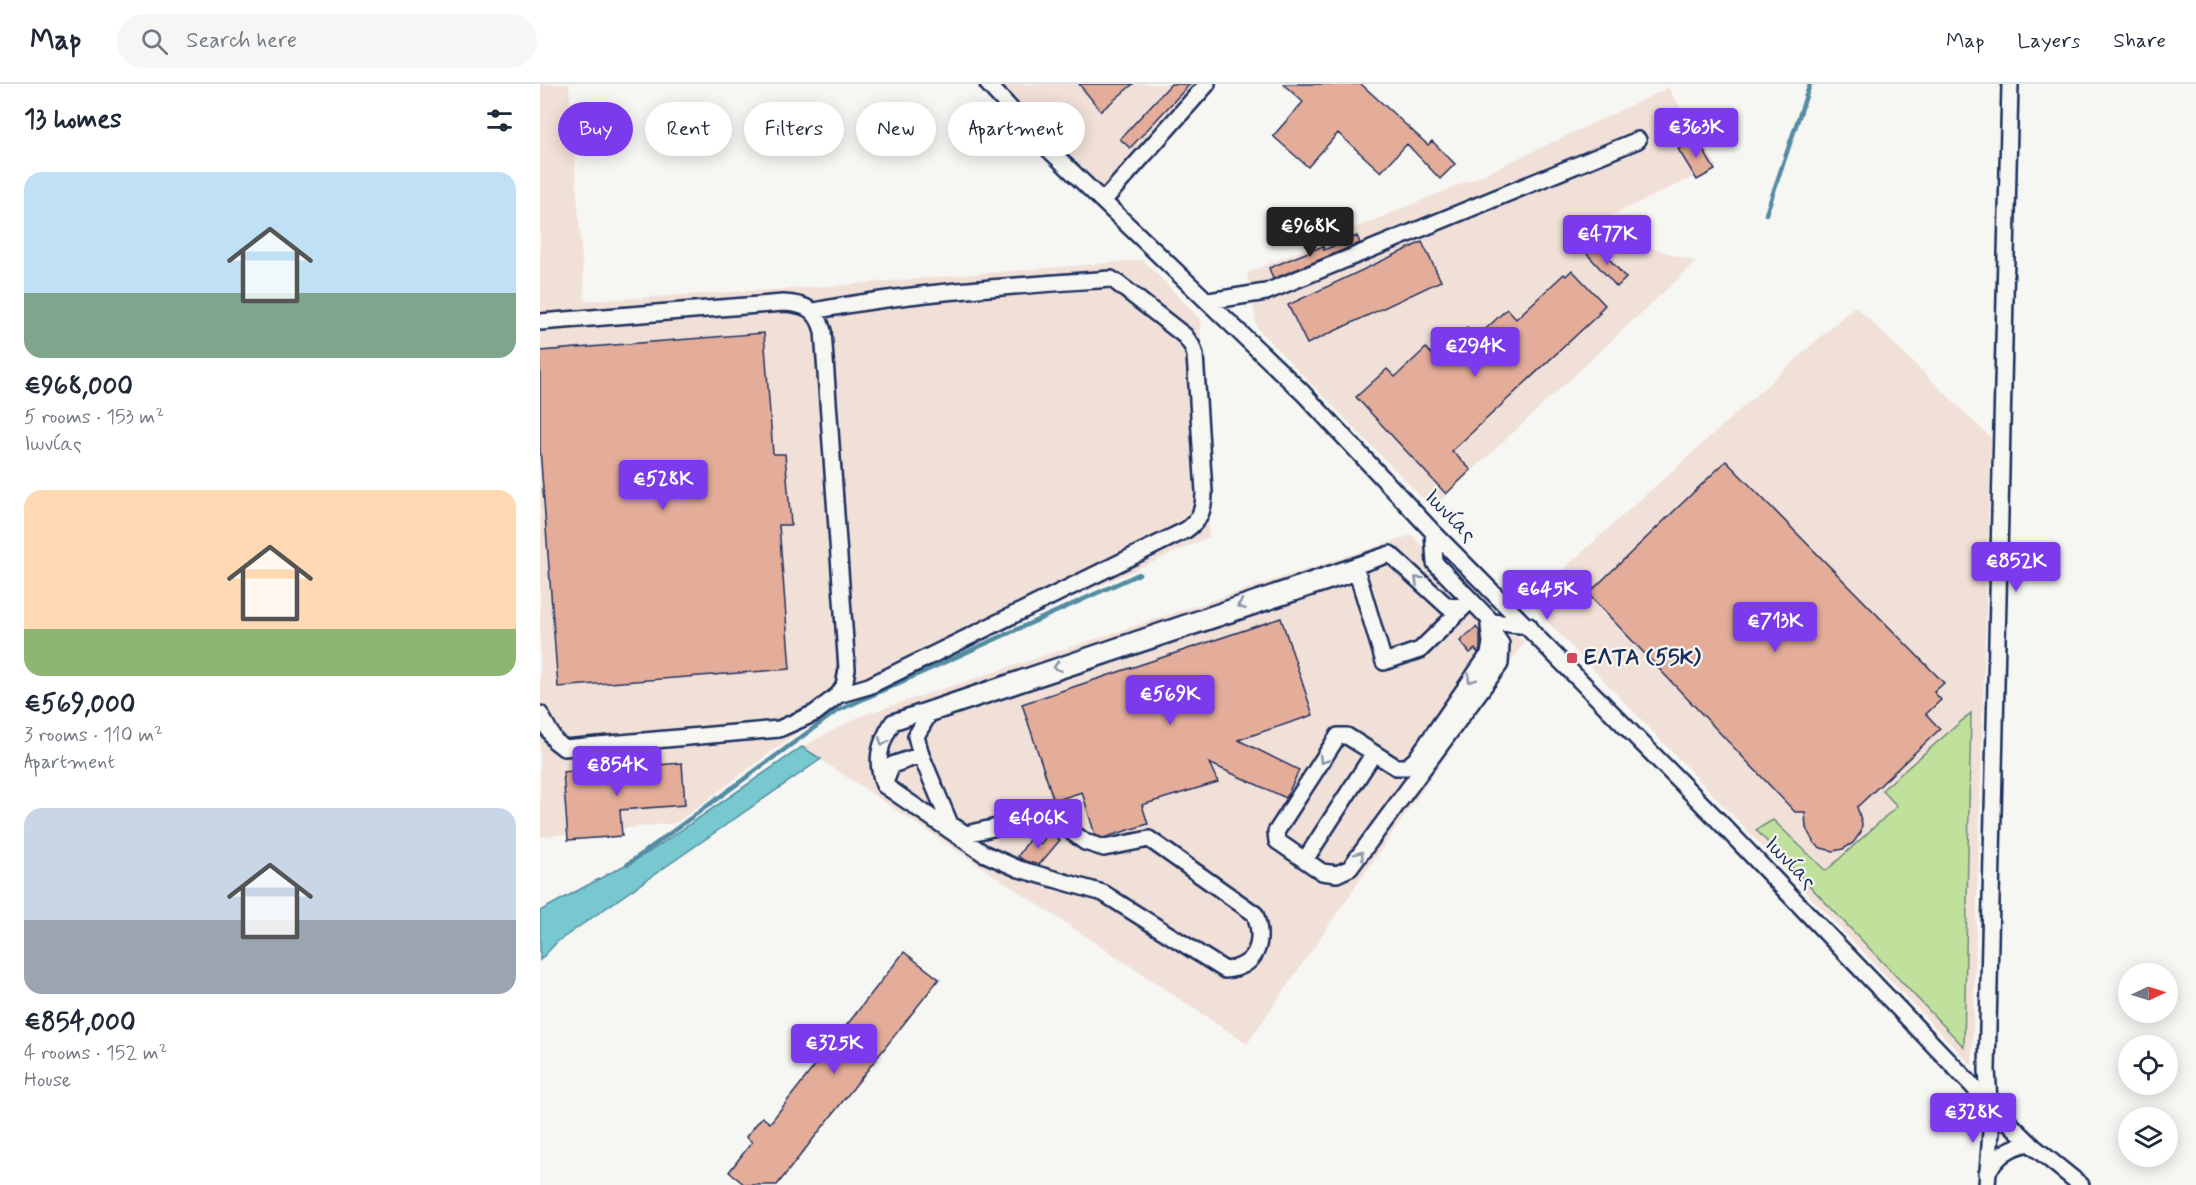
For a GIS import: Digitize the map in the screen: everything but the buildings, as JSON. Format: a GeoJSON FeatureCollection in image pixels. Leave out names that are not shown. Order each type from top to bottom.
{"type":"FeatureCollection","features":[{"type":"Feature","properties":{"kind":"street","name":"Ιωνίας"},"geometry":{"type":"LineString","coordinates":[[988,84],[1040,141],[1303,393],[1433,532],[1529,626],[1989,1103],[2030,1143],[2081,1185]]}},
{"type":"Feature","properties":{"kind":"street"},"geometry":{"type":"LineString","coordinates":[[1104,200],[1207,84]]}},
{"type":"Feature","properties":{"kind":"street"},"geometry":{"type":"LineString","coordinates":[[1987,1179],[1991,1132],[1987,1070],[2010,84]]}},
{"type":"Feature","properties":{"kind":"street"},"geometry":{"type":"LineString","coordinates":[[1209,301],[1266,291],[1638,140]]}},
{"type":"Feature","properties":{"kind":"street"},"geometry":{"type":"LineString","coordinates":[[814,311],[885,299],[1111,279],[1185,336],[1192,346],[1195,355],[1204,492],[1202,514],[1196,523],[1186,530],[869,686],[838,695]]}},
{"type":"Feature","properties":{"kind":"street"},"geometry":{"type":"LineString","coordinates":[[540,322],[783,303],[807,306],[814,311],[823,331],[847,669],[844,686],[838,695],[815,713],[779,729],[564,748],[555,741],[540,714]]}},
{"type":"Feature","properties":{"kind":"street"},"geometry":{"type":"LineString","coordinates":[[1433,532],[1435,563],[1469,603],[1491,624],[1501,644],[1500,664],[1350,868],[1337,874],[1322,872],[1277,841],[1276,832],[1338,736],[1347,736],[1396,767],[1407,767],[1416,759],[1489,654],[1491,624]]}},
{"type":"Feature","properties":{"kind":"street"},"geometry":{"type":"LineString","coordinates":[[1390,554],[1448,607],[1469,603],[1420,650],[1384,662],[1357,572],[929,714],[916,736],[921,755],[950,824],[966,834],[1037,818],[1060,823],[1085,842],[1104,848],[1149,839],[1255,914],[1259,926],[1258,945],[1250,962],[1238,969],[1225,970],[1103,893],[1019,869],[983,853],[884,785],[878,770],[882,738],[893,722],[1390,554]]}},
{"type":"Feature","properties":{"kind":"street"},"geometry":{"type":"LineString","coordinates":[[1491,624],[1529,626]]}},
{"type":"Feature","properties":{"kind":"street"},"geometry":{"type":"LineString","coordinates":[[1305,860],[1374,753]]}},
{"type":"Feature","properties":{"kind":"street"},"geometry":{"type":"LineString","coordinates":[[884,785],[892,765],[921,755]]}},
{"type":"Feature","properties":{"kind":"street"},"geometry":{"type":"LineString","coordinates":[[1987,1179],[1995,1160],[2005,1151],[2030,1143]]}},
{"type":"Feature","properties":{"kind":"shaded area"},"geometry":{"type":"Polygon","coordinates":[[[540,84],[569,84],[570,102],[558,102],[558,156],[574,156],[585,301],[819,287],[1143,260],[1200,319],[1209,537],[837,703],[676,823],[540,837],[540,84]]]}},
{"type":"Feature","properties":{"kind":"shaded area"},"geometry":{"type":"Polygon","coordinates":[[[1001,84],[1194,84],[1102,187],[1072,156],[1085,156],[1085,102],[1019,102],[1001,84]]]}},
{"type":"Feature","properties":{"kind":"shaded area"},"geometry":{"type":"Polygon","coordinates":[[[1668,88],[1717,166],[1587,227],[1696,262],[1432,508],[1257,328],[1247,273],[1485,174],[1668,88]]]}},
{"type":"Feature","properties":{"kind":"shaded area"},"geometry":{"type":"Polygon","coordinates":[[[1855,306],[1991,438],[1972,1066],[1528,601],[1855,306]]]}},
{"type":"Feature","properties":{"kind":"shaded area"},"geometry":{"type":"Polygon","coordinates":[[[1412,535],[1496,627],[1525,641],[1247,1044],[802,747],[863,715],[1412,535]]]}},
{"type":"Feature","properties":{"kind":"green space"},"geometry":{"type":"Polygon","coordinates":[[[1971,713],[1964,1047],[1756,830],[1773,820],[1826,871],[1897,806],[1882,790],[1971,713]]]}},
{"type":"Feature","properties":{"kind":"water"},"geometry":{"type":"Polygon","coordinates":[[[802,747],[821,759],[557,942],[540,960],[540,911],[649,852],[802,747]]]}},
{"type":"Feature","properties":{"kind":"waterway"},"geometry":{"type":"LineString","coordinates":[[1766,214],[1810,84]]}},
{"type":"Feature","properties":{"kind":"waterway"},"geometry":{"type":"LineString","coordinates":[[628,864],[837,711],[1139,574]]}},
{"type":"Feature","properties":{"kind":"place","name":"ΕΛΤΑ (55Κ)"},"geometry":{"type":"Point","coordinates":[1572,658]}}]}
